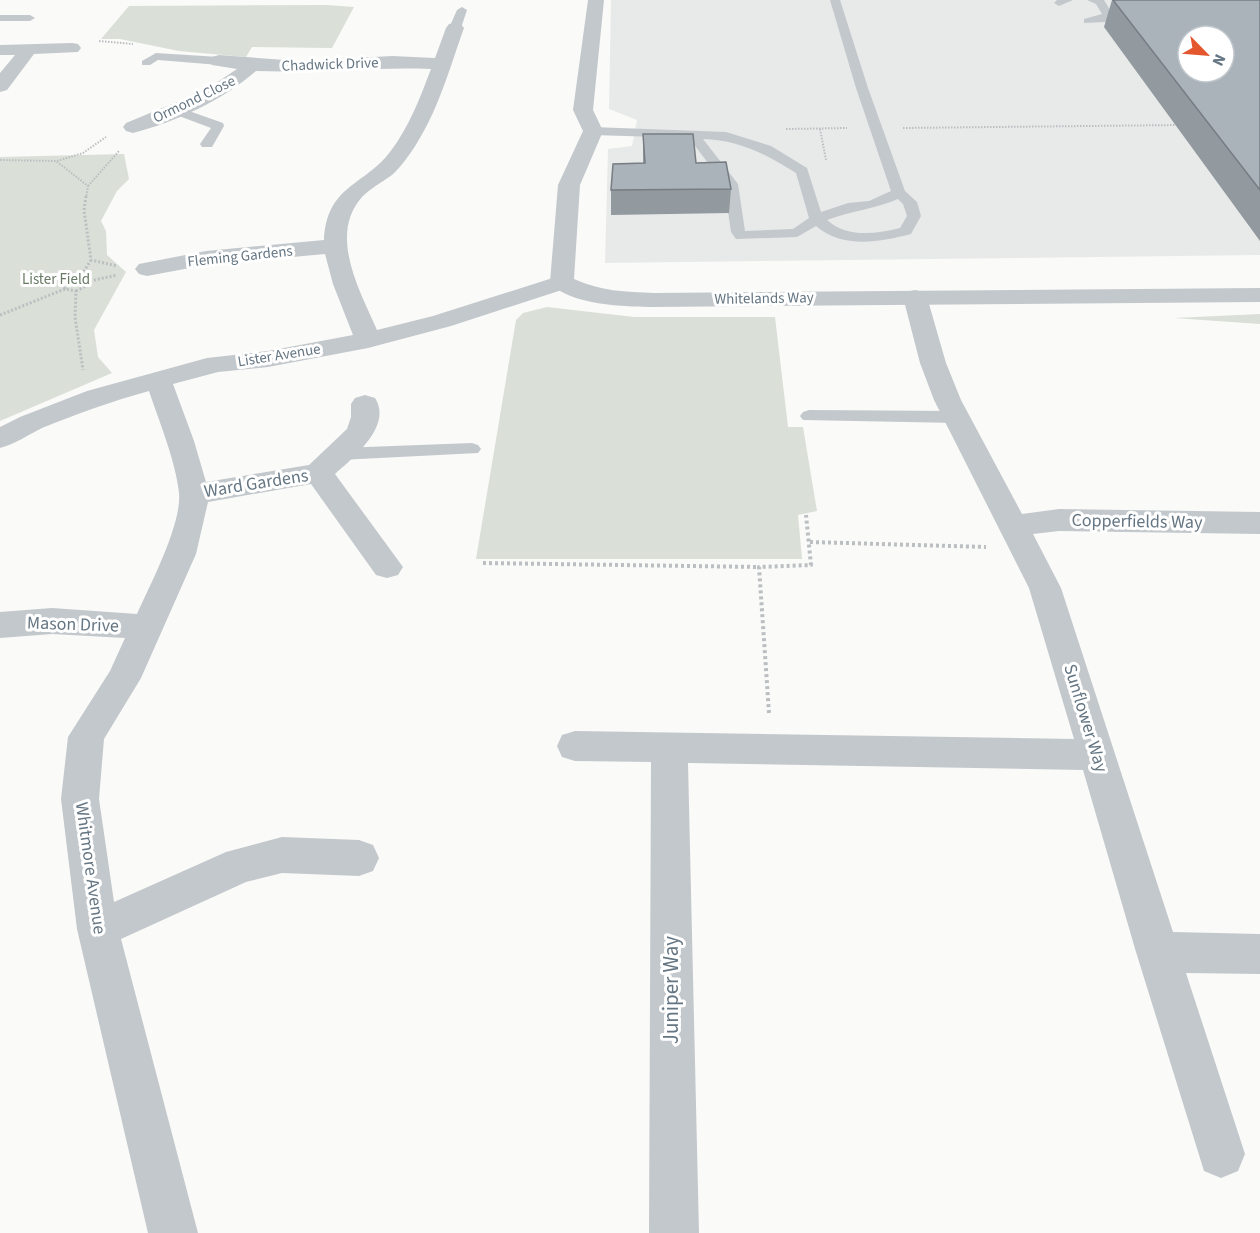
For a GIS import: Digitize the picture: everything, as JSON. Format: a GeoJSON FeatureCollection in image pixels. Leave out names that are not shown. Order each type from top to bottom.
{"type":"FeatureCollection","features":[{"type":"Feature","properties":{"kind":"street"},"geometry":{"type":"LineString","coordinates":[[562,282],[570,185],[580,156],[593,131],[583,110],[596,0]]}},
{"type":"Feature","properties":{"kind":"street"},"geometry":{"type":"LineString","coordinates":[[368,340],[342,275],[334,246],[334,229],[342,209],[354,193],[396,159],[418,123],[458,19]]}},
{"type":"Feature","properties":{"kind":"street"},"geometry":{"type":"LineString","coordinates":[[0,50],[72,48]]}},
{"type":"Feature","properties":{"kind":"street"},"geometry":{"type":"LineString","coordinates":[[0,86],[28,50]]}},
{"type":"Feature","properties":{"kind":"street","name":"Chadwick Drive"},"geometry":{"type":"LineString","coordinates":[[219,61],[299,67],[392,62],[441,64]]}},
{"type":"Feature","properties":{"kind":"street","name":"Ormond Close"},"geometry":{"type":"LineString","coordinates":[[133,127],[175,110],[238,79],[252,65]]}},
{"type":"Feature","properties":{"kind":"street","name":"Fleming Gardens"},"geometry":{"type":"LineString","coordinates":[[147,269],[206,258],[334,246]]}},
{"type":"Feature","properties":{"kind":"street","name":"Whitelands Way"},"geometry":{"type":"LineString","coordinates":[[562,282],[584,294],[617,299],[1260,295]]}},
{"type":"Feature","properties":{"kind":"street","name":"Lister Avenue"},"geometry":{"type":"LineString","coordinates":[[0,439],[30,423],[97,397],[216,364],[268,359],[368,340],[442,321],[562,282]]}},
{"type":"Feature","properties":{"kind":"street","name":"Sunflower Way"},"geometry":{"type":"LineString","coordinates":[[915,297],[936,372],[1046,588],[1221,1154]]}},
{"type":"Feature","properties":{"kind":"street","name":"Whitmore Avenue"},"geometry":{"type":"LineString","coordinates":[[158,380],[180,441],[194,494],[180,554],[145,627],[124,678],[86,737],[80,799],[98,930],[173,1233]]}},
{"type":"Feature","properties":{"kind":"street","name":"Ward Gardens"},"geometry":{"type":"LineString","coordinates":[[194,494],[318,473],[340,454],[365,419],[365,404]]}},
{"type":"Feature","properties":{"kind":"street","name":"Ward Gardens"},"geometry":{"type":"LineString","coordinates":[[318,473],[387,567]]}},
{"type":"Feature","properties":{"kind":"street","name":"Copperfields Way"},"geometry":{"type":"LineString","coordinates":[[1021,537],[1070,520],[1260,523]]}},
{"type":"Feature","properties":{"kind":"street","name":"Mason Drive"},"geometry":{"type":"LineString","coordinates":[[0,624],[52,621],[145,627]]}},
{"type":"Feature","properties":{"kind":"street"},"geometry":{"type":"LineString","coordinates":[[575,746],[1098,754]]}},
{"type":"Feature","properties":{"kind":"street","name":"Juniper Way"},"geometry":{"type":"LineString","coordinates":[[669,748],[674,1233]]}},
{"type":"Feature","properties":{"kind":"street"},"geometry":{"type":"LineString","coordinates":[[98,930],[240,864],[282,855],[359,858]]}},
{"type":"Feature","properties":{"kind":"street"},"geometry":{"type":"LineString","coordinates":[[1157,952],[1260,954]]}},
{"type":"Feature","properties":{"kind":"lane"},"geometry":{"type":"LineString","coordinates":[[593,131],[726,136],[766,149],[802,171],[817,219],[838,236],[882,237],[906,231],[914,216],[910,202],[898,193],[835,0]]}},
{"type":"Feature","properties":{"kind":"lane"},"geometry":{"type":"LineString","coordinates":[[1088,21],[1101,20],[1108,15],[1100,2],[1092,0]]}},
{"type":"Feature","properties":{"kind":"lane"},"geometry":{"type":"LineString","coordinates":[[2,20],[30,18]]}},
{"type":"Feature","properties":{"kind":"lane"},"geometry":{"type":"LineString","coordinates":[[151,60],[219,61]]}},
{"type":"Feature","properties":{"kind":"lane"},"geometry":{"type":"LineString","coordinates":[[175,110],[218,126],[207,144]]}},
{"type":"Feature","properties":{"kind":"lane"},"geometry":{"type":"LineString","coordinates":[[693,135],[731,184],[740,235],[798,233],[817,219],[848,207],[872,206],[898,193]]}},
{"type":"Feature","properties":{"kind":"lane"},"geometry":{"type":"LineString","coordinates":[[809,416],[957,417]]}},
{"type":"Feature","properties":{"kind":"lane"},"geometry":{"type":"LineString","coordinates":[[340,454],[472,449]]}},
{"type":"Feature","properties":{"kind":"path"},"geometry":{"type":"LineString","coordinates":[[72,48],[99,41],[120,42],[162,51],[151,60]]}},
{"type":"Feature","properties":{"kind":"path"},"geometry":{"type":"LineString","coordinates":[[786,129],[1184,125]]}},
{"type":"Feature","properties":{"kind":"path"},"geometry":{"type":"LineString","coordinates":[[0,160],[56,161],[83,153],[119,129],[133,127],[131,139],[88,186],[84,217],[91,260],[79,279]]}},
{"type":"Feature","properties":{"kind":"path"},"geometry":{"type":"LineString","coordinates":[[56,161],[88,186]]}},
{"type":"Feature","properties":{"kind":"path"},"geometry":{"type":"LineString","coordinates":[[91,260],[111,266],[147,269]]}},
{"type":"Feature","properties":{"kind":"path"},"geometry":{"type":"LineString","coordinates":[[0,315],[65,289],[76,291],[84,288],[90,281],[79,279],[65,285],[65,289]]}},
{"type":"Feature","properties":{"kind":"path"},"geometry":{"type":"LineString","coordinates":[[76,291],[75,317],[83,374],[97,397]]}},
{"type":"Feature","properties":{"kind":"path"},"geometry":{"type":"LineString","coordinates":[[483,563],[759,567],[811,565],[806,515]]}},
{"type":"Feature","properties":{"kind":"path"},"geometry":{"type":"LineString","coordinates":[[810,542],[1021,537]]}},
{"type":"Feature","properties":{"kind":"path"},"geometry":{"type":"LineString","coordinates":[[759,567],[771,748]]}},
{"type":"Feature","properties":{"kind":"shaded area"},"geometry":{"type":"Polygon","coordinates":[[[611,0],[1260,0],[1260,255],[605,263],[608,149],[632,146],[637,120],[609,109],[611,0]]]}},
{"type":"Feature","properties":{"kind":"green space"},"geometry":{"type":"Polygon","coordinates":[[[327,5],[354,7],[332,48],[252,47],[246,57],[179,51],[120,39],[101,39],[129,6],[327,5]]]}},
{"type":"Feature","properties":{"kind":"green space","name":"Lister Field"},"geometry":{"type":"Polygon","coordinates":[[[124,154],[129,179],[117,191],[101,221],[106,231],[107,255],[126,272],[94,330],[98,357],[112,373],[0,421],[0,157],[124,154]]]}},
{"type":"Feature","properties":{"kind":"green space"},"geometry":{"type":"Polygon","coordinates":[[[547,307],[634,317],[775,317],[788,427],[803,427],[817,511],[798,515],[802,559],[476,559],[516,320],[523,313],[547,307]]]}},
{"type":"Feature","properties":{"kind":"green space"},"geometry":{"type":"Polygon","coordinates":[[[1260,314],[1260,324],[1174,318],[1260,314]]]}},
{"type":"Feature","properties":{"kind":"building"},"geometry":{"type":"Polygon","coordinates":[[[1113,0],[1260,0],[1260,190],[1178,84],[1236,84],[1236,24],[1176,24],[1176,81],[1113,0]]]}},
{"type":"Feature","properties":{"kind":"building"},"geometry":{"type":"Polygon","coordinates":[[[643,134],[693,134],[696,163],[726,162],[731,189],[611,190],[613,164],[645,163],[643,134]]]}}]}
